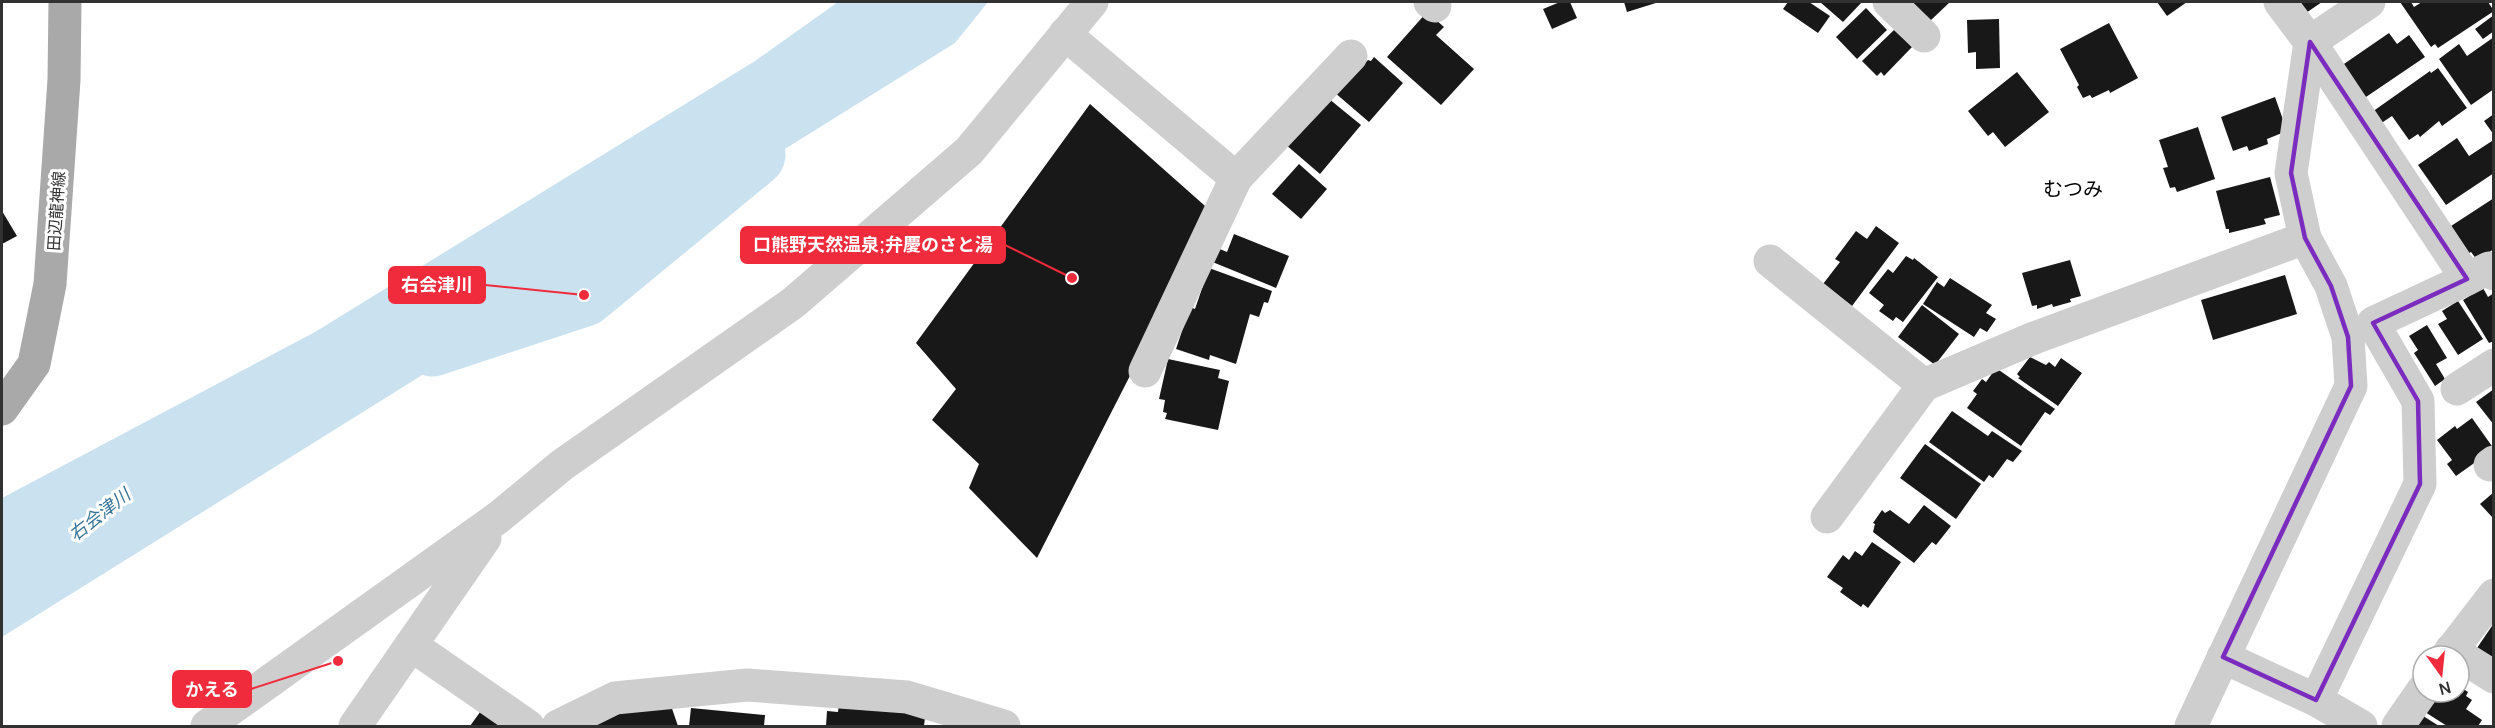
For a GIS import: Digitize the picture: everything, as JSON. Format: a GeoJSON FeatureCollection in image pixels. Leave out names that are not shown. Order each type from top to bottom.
{"type":"FeatureCollection","features":[{"type":"Feature","properties":{"kind":"main road","name":"田辺龍神線"},"geometry":{"type":"LineString","coordinates":[[2,409],[34,364],[50,284],[64,80],[65,2]]}},
{"type":"Feature","properties":{"kind":"street"},"geometry":{"type":"LineString","coordinates":[[207,726],[499,517],[562,465],[793,303],[969,151],[1092,2]]}},
{"type":"Feature","properties":{"kind":"street"},"geometry":{"type":"LineString","coordinates":[[1889,2],[1924,36]]}},
{"type":"Feature","properties":{"kind":"street"},"geometry":{"type":"LineString","coordinates":[[2280,2],[2480,276],[2373,323],[2418,402],[2420,484],[2316,700]]}},
{"type":"Feature","properties":{"kind":"street"},"geometry":{"type":"LineString","coordinates":[[2191,726],[2351,386],[2348,338],[2331,286],[2305,237],[2291,173],[2310,42],[2369,2]]}},
{"type":"Feature","properties":{"kind":"street"},"geometry":{"type":"LineString","coordinates":[[1065,34],[1236,178]]}},
{"type":"Feature","properties":{"kind":"street"},"geometry":{"type":"LineString","coordinates":[[1145,371],[1236,178],[1352,56]]}},
{"type":"Feature","properties":{"kind":"street"},"geometry":{"type":"LineString","coordinates":[[1827,517],[1924,385],[2034,338],[2305,237]]}},
{"type":"Feature","properties":{"kind":"street"},"geometry":{"type":"LineString","coordinates":[[1770,261],[1924,385]]}},
{"type":"Feature","properties":{"kind":"street"},"geometry":{"type":"LineString","coordinates":[[2457,389],[2493,365]]}},
{"type":"Feature","properties":{"kind":"street"},"geometry":{"type":"LineString","coordinates":[[355,726],[499,517]]}},
{"type":"Feature","properties":{"kind":"street"},"geometry":{"type":"LineString","coordinates":[[2456,644],[2493,595]]}},
{"type":"Feature","properties":{"kind":"street"},"geometry":{"type":"LineString","coordinates":[[411,645],[528,726]]}},
{"type":"Feature","properties":{"kind":"street"},"geometry":{"type":"LineString","coordinates":[[2223,657],[2316,700],[2361,726]]}},
{"type":"Feature","properties":{"kind":"street"},"geometry":{"type":"LineString","coordinates":[[2471,665],[2493,677]]}},
{"type":"Feature","properties":{"kind":"street"},"geometry":{"type":"LineString","coordinates":[[558,726],[615,698],[747,685],[907,697],[1004,726]]}},
{"type":"Feature","properties":{"kind":"street"},"geometry":{"type":"LineString","coordinates":[[2398,726],[2413,704]]}},
{"type":"Feature","properties":{"kind":"highlighted area"},"geometry":{"type":"Polygon","coordinates":[[[2310,42],[2467,279],[2373,323],[2418,401],[2420,484],[2316,700],[2223,657],[2351,386],[2348,337],[2331,286],[2305,238],[2291,173],[2310,42]]]}},
{"type":"Feature","properties":{"kind":"water"},"geometry":{"type":"Polygon","coordinates":[[[838,2],[988,2],[955,43],[2,637],[2,498],[315,332],[755,61],[838,2]]]}},
{"type":"Feature","properties":{"kind":"building"},"geometry":{"type":"Polygon","coordinates":[[[1560,2],[1570,2],[1577,18],[1552,29],[1543,9],[1560,2]]]}},
{"type":"Feature","properties":{"kind":"building"},"geometry":{"type":"Polygon","coordinates":[[[1624,2],[1659,2],[1627,12],[1624,2]]]}},
{"type":"Feature","properties":{"kind":"building"},"geometry":{"type":"Polygon","coordinates":[[[1788,2],[1809,2],[1830,16],[1818,33],[1783,9],[1788,2]]]}},
{"type":"Feature","properties":{"kind":"building"},"geometry":{"type":"Polygon","coordinates":[[[1820,2],[1862,2],[1843,22],[1820,2]]]}},
{"type":"Feature","properties":{"kind":"building"},"geometry":{"type":"Polygon","coordinates":[[[1912,2],[1950,2],[1930,21],[1912,2]]]}},
{"type":"Feature","properties":{"kind":"building"},"geometry":{"type":"Polygon","coordinates":[[[2157,2],[2187,2],[2167,16],[2157,2]]]}},
{"type":"Feature","properties":{"kind":"building"},"geometry":{"type":"Polygon","coordinates":[[[2294,2],[2322,2],[2303,15],[2294,2]]]}},
{"type":"Feature","properties":{"kind":"building"},"geometry":{"type":"Polygon","coordinates":[[[2400,2],[2411,2],[2414,7],[2422,2],[2488,2],[2494,11],[2438,48],[2435,44],[2431,47],[2400,2]]]}},
{"type":"Feature","properties":{"kind":"building"},"geometry":{"type":"Polygon","coordinates":[[[1866,8],[1887,30],[1857,59],[1836,37],[1866,8]]]}},
{"type":"Feature","properties":{"kind":"building"},"geometry":{"type":"Polygon","coordinates":[[[1427,12],[1444,27],[1436,35],[1474,69],[1441,105],[1387,57],[1427,12]]]}},
{"type":"Feature","properties":{"kind":"building"},"geometry":{"type":"Polygon","coordinates":[[[2494,15],[2494,31],[2483,39],[2475,29],[2494,15]]]}},
{"type":"Feature","properties":{"kind":"building"},"geometry":{"type":"Polygon","coordinates":[[[1999,19],[2000,68],[1976,69],[1976,52],[1968,53],[1967,20],[1999,19]]]}},
{"type":"Feature","properties":{"kind":"building"},"geometry":{"type":"Polygon","coordinates":[[[2109,23],[2138,78],[2110,93],[2109,90],[2092,98],[2090,95],[2083,98],[2077,87],[2079,85],[2060,49],[2109,23]]]}},
{"type":"Feature","properties":{"kind":"building"},"geometry":{"type":"Polygon","coordinates":[[[1894,30],[1912,47],[1884,76],[1881,72],[1877,76],[1862,61],[1894,30]]]}},
{"type":"Feature","properties":{"kind":"building"},"geometry":{"type":"Polygon","coordinates":[[[2389,33],[2397,44],[2409,35],[2425,57],[2363,99],[2341,66],[2389,33]]]}},
{"type":"Feature","properties":{"kind":"building"},"geometry":{"type":"Polygon","coordinates":[[[2494,37],[2494,89],[2471,105],[2439,59],[2459,44],[2467,56],[2494,37]]]}},
{"type":"Feature","properties":{"kind":"building"},"geometry":{"type":"Polygon","coordinates":[[[1374,57],[1403,83],[1369,122],[1334,92],[1374,57]]]}},
{"type":"Feature","properties":{"kind":"building"},"geometry":{"type":"Polygon","coordinates":[[[2438,68],[2467,108],[2442,126],[2439,121],[2420,137],[2418,134],[2409,140],[2392,116],[2380,124],[2372,112],[2430,71],[2431,73],[2438,68]]]}},
{"type":"Feature","properties":{"kind":"building"},"geometry":{"type":"Polygon","coordinates":[[[2017,72],[2049,112],[2005,147],[1993,132],[1988,136],[1968,111],[2017,72]]]}},
{"type":"Feature","properties":{"kind":"building"},"geometry":{"type":"Polygon","coordinates":[[[1323,94],[1361,125],[1320,174],[1285,144],[1323,94]]]}},
{"type":"Feature","properties":{"kind":"building"},"geometry":{"type":"Polygon","coordinates":[[[2275,97],[2287,131],[2267,139],[2268,144],[2249,151],[2247,146],[2233,151],[2221,117],[2275,97]]]}},
{"type":"Feature","properties":{"kind":"building"},"geometry":{"type":"Polygon","coordinates":[[[1090,104],[1213,213],[1037,558],[969,488],[979,464],[932,420],[956,389],[916,343],[1090,104]]]}},
{"type":"Feature","properties":{"kind":"building"},"geometry":{"type":"Polygon","coordinates":[[[2494,114],[2494,135],[2484,121],[2494,114]]]}},
{"type":"Feature","properties":{"kind":"building"},"geometry":{"type":"Polygon","coordinates":[[[2198,127],[2215,179],[2177,192],[2175,187],[2170,188],[2163,168],[2168,167],[2159,140],[2198,127]]]}},
{"type":"Feature","properties":{"kind":"building"},"geometry":{"type":"Polygon","coordinates":[[[2457,138],[2469,156],[2492,141],[2494,173],[2446,205],[2418,165],[2457,138]]]}},
{"type":"Feature","properties":{"kind":"building"},"geometry":{"type":"Polygon","coordinates":[[[1299,164],[1327,189],[1301,219],[1272,194],[1299,164]]]}},
{"type":"Feature","properties":{"kind":"building"},"geometry":{"type":"Polygon","coordinates":[[[2270,177],[2280,215],[2264,219],[2266,224],[2229,233],[2216,191],[2270,177]]]}},
{"type":"Feature","properties":{"kind":"building"},"geometry":{"type":"Polygon","coordinates":[[[2494,198],[2494,249],[2477,260],[2471,252],[2469,253],[2451,226],[2494,198]]]}},
{"type":"Feature","properties":{"kind":"building"},"geometry":{"type":"Polygon","coordinates":[[[2,211],[17,236],[2,244],[2,211]]]}},
{"type":"Feature","properties":{"kind":"building"},"geometry":{"type":"Polygon","coordinates":[[[1876,226],[1899,243],[1852,306],[1823,284],[1840,262],[1835,259],[1856,231],[1867,239],[1876,226]]]}},
{"type":"Feature","properties":{"kind":"building"},"geometry":{"type":"Polygon","coordinates":[[[1234,234],[1289,256],[1276,288],[1210,261],[1215,247],[1227,252],[1234,234]]]}},
{"type":"Feature","properties":{"kind":"building"},"geometry":{"type":"Polygon","coordinates":[[[1906,256],[1913,260],[1914,258],[1938,277],[1903,322],[1896,317],[1893,321],[1879,311],[1884,305],[1869,293],[1888,269],[1893,273],[1906,256]]]}},
{"type":"Feature","properties":{"kind":"building"},"geometry":{"type":"Polygon","coordinates":[[[2070,260],[2081,296],[2070,299],[2071,302],[2053,307],[2052,304],[2037,309],[2037,305],[2032,306],[2022,273],[2070,260]]]}},
{"type":"Feature","properties":{"kind":"building"},"geometry":{"type":"Polygon","coordinates":[[[1209,268],[1272,291],[1268,303],[1264,302],[1259,317],[1250,314],[1236,364],[1210,355],[1209,360],[1176,349],[1190,307],[1195,309],[1209,268]]]}},
{"type":"Feature","properties":{"kind":"building"},"geometry":{"type":"Polygon","coordinates":[[[2285,275],[2297,314],[2213,340],[2201,300],[2285,275]]]}},
{"type":"Feature","properties":{"kind":"building"},"geometry":{"type":"Polygon","coordinates":[[[1950,278],[1992,305],[1986,313],[1996,319],[1987,332],[1980,328],[1974,337],[1923,304],[1937,282],[1944,287],[1950,278]]]}},
{"type":"Feature","properties":{"kind":"building"},"geometry":{"type":"Polygon","coordinates":[[[2483,288],[2488,297],[2494,293],[2494,341],[2489,343],[2463,300],[2483,288]]]}},
{"type":"Feature","properties":{"kind":"building"},"geometry":{"type":"Polygon","coordinates":[[[2458,301],[2483,339],[2458,355],[2438,324],[2447,319],[2442,311],[2458,301]]]}},
{"type":"Feature","properties":{"kind":"building"},"geometry":{"type":"Polygon","coordinates":[[[1922,305],[1959,334],[1935,365],[1898,337],[1922,305]]]}},
{"type":"Feature","properties":{"kind":"building"},"geometry":{"type":"Polygon","coordinates":[[[2427,325],[2447,358],[2436,364],[2445,379],[2435,386],[2414,353],[2418,350],[2409,336],[2427,325]]]}},
{"type":"Feature","properties":{"kind":"building"},"geometry":{"type":"Polygon","coordinates":[[[2030,357],[2046,365],[2049,362],[2055,367],[2061,358],[2082,373],[2058,406],[2018,378],[2020,377],[2017,374],[2030,357]]]}},
{"type":"Feature","properties":{"kind":"building"},"geometry":{"type":"Polygon","coordinates":[[[1168,359],[1220,370],[1218,378],[1229,381],[1218,430],[1165,419],[1167,413],[1163,412],[1165,400],[1159,399],[1168,359]]]}},
{"type":"Feature","properties":{"kind":"building"},"geometry":{"type":"Polygon","coordinates":[[[1996,368],[2055,409],[2050,415],[2045,412],[2021,446],[1967,408],[1977,394],[1973,391],[1982,379],[1986,382],[1996,368]]]}},
{"type":"Feature","properties":{"kind":"building"},"geometry":{"type":"Polygon","coordinates":[[[2494,389],[2494,425],[2476,402],[2494,389]]]}},
{"type":"Feature","properties":{"kind":"building"},"geometry":{"type":"Polygon","coordinates":[[[1952,411],[1988,436],[1992,431],[2022,451],[2013,462],[2007,459],[1993,478],[1989,475],[1984,482],[1929,442],[1952,411]]]}},
{"type":"Feature","properties":{"kind":"building"},"geometry":{"type":"Polygon","coordinates":[[[2472,418],[2494,449],[2456,476],[2447,464],[2452,460],[2437,440],[2455,426],[2457,429],[2472,418]]]}},
{"type":"Feature","properties":{"kind":"building"},"geometry":{"type":"Polygon","coordinates":[[[1925,444],[1981,484],[1956,519],[1900,478],[1925,444]]]}},
{"type":"Feature","properties":{"kind":"building"},"geometry":{"type":"Polygon","coordinates":[[[2494,492],[2494,519],[2480,504],[2494,492]]]}},
{"type":"Feature","properties":{"kind":"building"},"geometry":{"type":"Polygon","coordinates":[[[1924,505],[1951,526],[1936,545],[1932,542],[1914,563],[1873,532],[1875,524],[1873,523],[1882,510],[1885,513],[1890,510],[1909,524],[1924,505]]]}},
{"type":"Feature","properties":{"kind":"building"},"geometry":{"type":"Polygon","coordinates":[[[1872,542],[1901,562],[1868,608],[1863,604],[1861,607],[1840,592],[1843,588],[1827,577],[1843,555],[1849,560],[1855,551],[1862,556],[1872,542]]]}},
{"type":"Feature","properties":{"kind":"building"},"geometry":{"type":"Polygon","coordinates":[[[2494,623],[2494,658],[2477,648],[2494,623]]]}},
{"type":"Feature","properties":{"kind":"building"},"geometry":{"type":"Polygon","coordinates":[[[668,697],[678,726],[594,726],[592,720],[668,697]]]}},
{"type":"Feature","properties":{"kind":"building"},"geometry":{"type":"Polygon","coordinates":[[[839,703],[926,709],[924,726],[826,726],[827,711],[838,712],[839,703]]]}},
{"type":"Feature","properties":{"kind":"building"},"geometry":{"type":"Polygon","coordinates":[[[2431,704],[2469,704],[2466,709],[2482,720],[2478,726],[2447,726],[2425,712],[2431,704]]]}},
{"type":"Feature","properties":{"kind":"building"},"geometry":{"type":"Polygon","coordinates":[[[483,708],[510,726],[470,726],[483,708]]]}},
{"type":"Feature","properties":{"kind":"building"},"geometry":{"type":"Polygon","coordinates":[[[691,708],[765,715],[764,726],[689,726],[691,708]]]}},
{"type":"Feature","properties":{"kind":"building"},"geometry":{"type":"Polygon","coordinates":[[[2420,714],[2439,726],[2412,726],[2420,714]]]}},
{"type":"Feature","properties":{"kind":"waterway","name":"右会津川"},"geometry":{"type":"LineString","coordinates":[[432,345],[584,295],[754,155]]}},
{"type":"Feature","properties":{"kind":"place","name":"口熊野天然温泉;弁慶のさと湯"},"geometry":{"type":"Point","coordinates":[1072,278]}},
{"type":"Feature","properties":{"kind":"place","name":"右会津川"},"geometry":{"type":"Point","coordinates":[584,295]}},
{"type":"Feature","properties":{"kind":"place","name":"かえる"},"geometry":{"type":"Point","coordinates":[338,661]}},
{"type":"Feature","properties":{"kind":"district","name":"むつみ"},"geometry":{"type":"Point","coordinates":[2073,188]}}]}
